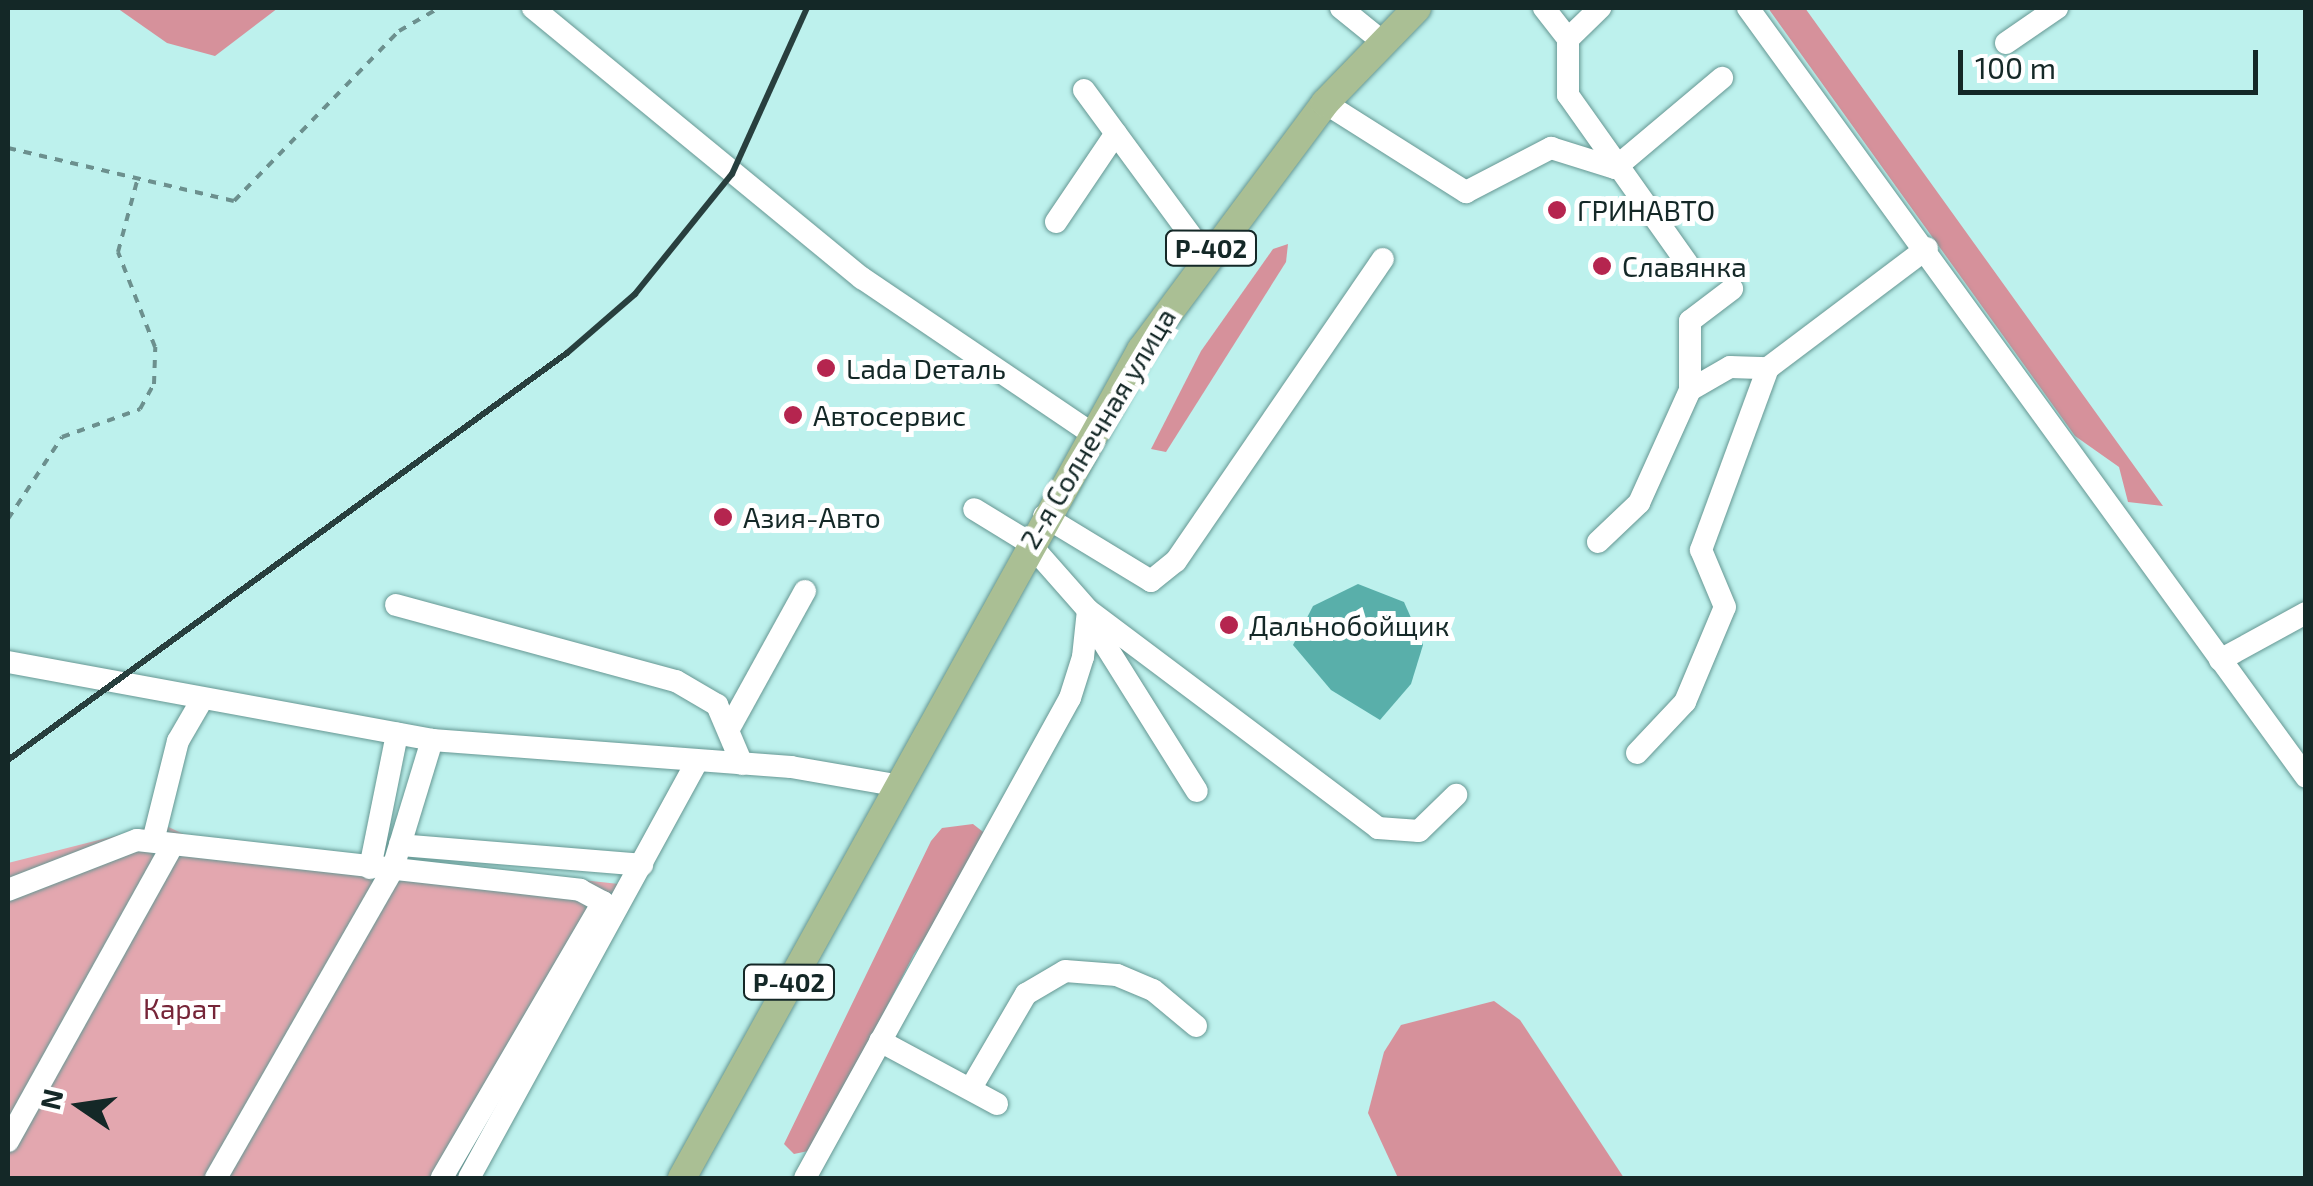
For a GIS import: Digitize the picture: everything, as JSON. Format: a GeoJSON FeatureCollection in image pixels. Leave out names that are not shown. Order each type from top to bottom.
{"type":"FeatureCollection","features":[{"type":"Feature","properties":{"kind":"main road","name":"2-я Солнечная улица"},"geometry":{"type":"LineString","coordinates":[[895,785],[1028,542],[1205,255],[1325,104],[1416,8]]}},
{"type":"Feature","properties":{"kind":"main road","name":"Р-402"},"geometry":{"type":"LineString","coordinates":[[682,1178],[895,785]]}},
{"type":"Feature","properties":{"kind":"street"},"geometry":{"type":"LineString","coordinates":[[533,8],[862,278],[1092,433]]}},
{"type":"Feature","properties":{"kind":"street"},"geometry":{"type":"LineString","coordinates":[[1341,8],[1383,42]]}},
{"type":"Feature","properties":{"kind":"street"},"geometry":{"type":"LineString","coordinates":[[1544,8],[1568,39],[1568,95],[1615,168],[1687,263]]}},
{"type":"Feature","properties":{"kind":"street"},"geometry":{"type":"LineString","coordinates":[[1568,39],[1600,8]]}},
{"type":"Feature","properties":{"kind":"street"},"geometry":{"type":"LineString","coordinates":[[1748,8],[1927,248],[2306,777]]}},
{"type":"Feature","properties":{"kind":"street"},"geometry":{"type":"LineString","coordinates":[[2006,43],[2056,8]]}},
{"type":"Feature","properties":{"kind":"street"},"geometry":{"type":"LineString","coordinates":[[1615,168],[1722,78]]}},
{"type":"Feature","properties":{"kind":"street"},"geometry":{"type":"LineString","coordinates":[[1084,90],[1205,255]]}},
{"type":"Feature","properties":{"kind":"street"},"geometry":{"type":"LineString","coordinates":[[1325,104],[1466,192],[1551,148],[1615,168]]}},
{"type":"Feature","properties":{"kind":"street"},"geometry":{"type":"LineString","coordinates":[[1056,222],[1116,132]]}},
{"type":"Feature","properties":{"kind":"street"},"geometry":{"type":"LineString","coordinates":[[1637,753],[1685,702],[1726,607],[1700,550],[1768,368],[1927,248]]}},
{"type":"Feature","properties":{"kind":"street"},"geometry":{"type":"LineString","coordinates":[[1044,516],[1152,582],[1176,561],[1383,259]]}},
{"type":"Feature","properties":{"kind":"street"},"geometry":{"type":"LineString","coordinates":[[1598,542],[1638,503],[1690,390],[1690,321],[1732,289]]}},
{"type":"Feature","properties":{"kind":"street"},"geometry":{"type":"LineString","coordinates":[[1690,390],[1730,368],[1768,368]]}},
{"type":"Feature","properties":{"kind":"street"},"geometry":{"type":"LineString","coordinates":[[974,509],[1028,542],[1119,652],[1197,790]]}},
{"type":"Feature","properties":{"kind":"street"},"geometry":{"type":"LineString","coordinates":[[732,724],[805,591]]}},
{"type":"Feature","properties":{"kind":"street"},"geometry":{"type":"LineString","coordinates":[[396,605],[632,662],[716,705],[732,724],[742,764]]}},
{"type":"Feature","properties":{"kind":"street"},"geometry":{"type":"LineString","coordinates":[[1089,618],[1378,828],[1418,831],[1456,794]]}},
{"type":"Feature","properties":{"kind":"street"},"geometry":{"type":"LineString","coordinates":[[805,1178],[1070,698],[1089,618]]}},
{"type":"Feature","properties":{"kind":"street"},"geometry":{"type":"LineString","coordinates":[[2220,660],[2300,624]]}},
{"type":"Feature","properties":{"kind":"street"},"geometry":{"type":"LineString","coordinates":[[8,662],[200,703],[432,740],[742,764],[895,785]]}},
{"type":"Feature","properties":{"kind":"street"},"geometry":{"type":"LineString","coordinates":[[8,1141],[163,843],[178,741],[200,703]]}},
{"type":"Feature","properties":{"kind":"street"},"geometry":{"type":"LineString","coordinates":[[381,869],[396,734]]}},
{"type":"Feature","properties":{"kind":"street"},"geometry":{"type":"LineString","coordinates":[[216,1178],[381,869],[400,845],[432,740]]}},
{"type":"Feature","properties":{"kind":"street"},"geometry":{"type":"LineString","coordinates":[[469,1178],[697,761]]}},
{"type":"Feature","properties":{"kind":"street"},"geometry":{"type":"LineString","coordinates":[[8,890],[81,857],[163,843],[580,890],[603,902],[442,1178]]}},
{"type":"Feature","properties":{"kind":"street"},"geometry":{"type":"LineString","coordinates":[[400,845],[642,865]]}},
{"type":"Feature","properties":{"kind":"street"},"geometry":{"type":"LineString","coordinates":[[970,1088],[1026,994],[1064,972],[1117,974],[1196,1026]]}},
{"type":"Feature","properties":{"kind":"street"},"geometry":{"type":"LineString","coordinates":[[880,1041],[998,1104]]}},
{"type":"Feature","properties":{"kind":"path"},"geometry":{"type":"LineString","coordinates":[[8,148],[138,181],[234,200],[399,31],[439,8]]}},
{"type":"Feature","properties":{"kind":"path"},"geometry":{"type":"LineString","coordinates":[[8,519],[62,436],[140,409],[154,384],[155,347],[118,252],[138,181]]}},
{"type":"Feature","properties":{"kind":"green space","name":"Карат"},"geometry":{"type":"Polygon","coordinates":[[[162,824],[192,838],[619,884],[458,1178],[8,1178],[8,863],[162,824]]]}},
{"type":"Feature","properties":{"kind":"shaded area"},"geometry":{"type":"Polygon","coordinates":[[[117,8],[278,8],[215,56],[167,43],[117,8]]]}},
{"type":"Feature","properties":{"kind":"shaded area"},"geometry":{"type":"Polygon","coordinates":[[[1768,8],[1805,8],[2163,506],[2128,502],[2119,467],[2075,436],[1768,8]]]}},
{"type":"Feature","properties":{"kind":"shaded area"},"geometry":{"type":"Polygon","coordinates":[[[1288,244],[1286,262],[1166,452],[1151,449],[1201,351],[1273,249],[1288,244]]]}},
{"type":"Feature","properties":{"kind":"shaded area"},"geometry":{"type":"Polygon","coordinates":[[[973,824],[987,835],[967,877],[914,954],[813,1150],[794,1154],[784,1144],[931,841],[942,828],[973,824]]]}},
{"type":"Feature","properties":{"kind":"shaded area"},"geometry":{"type":"Polygon","coordinates":[[[1494,1001],[1520,1020],[1624,1178],[1398,1178],[1368,1113],[1384,1052],[1401,1025],[1494,1001]]]}},
{"type":"Feature","properties":{"kind":"water"},"geometry":{"type":"Polygon","coordinates":[[[1358,584],[1404,602],[1423,645],[1411,684],[1380,720],[1331,690],[1293,645],[1313,606],[1358,584]]]}},
{"type":"Feature","properties":{"kind":"railway"},"geometry":{"type":"LineString","coordinates":[[8,760],[567,353],[635,294],[732,174],[807,8]]}},
{"type":"Feature","properties":{"kind":"place","name":"ГРИНАВТО"},"geometry":{"type":"Point","coordinates":[1557,210]}},
{"type":"Feature","properties":{"kind":"place","name":"Славянка"},"geometry":{"type":"Point","coordinates":[1602,266]}},
{"type":"Feature","properties":{"kind":"place","name":"Lada Dеталь"},"geometry":{"type":"Point","coordinates":[826,368]}},
{"type":"Feature","properties":{"kind":"place","name":"Автосервис"},"geometry":{"type":"Point","coordinates":[793,415]}},
{"type":"Feature","properties":{"kind":"place","name":"Азия-Авто"},"geometry":{"type":"Point","coordinates":[723,517]}},
{"type":"Feature","properties":{"kind":"place","name":"Дальнобойщик"},"geometry":{"type":"Point","coordinates":[1229,625]}}]}
